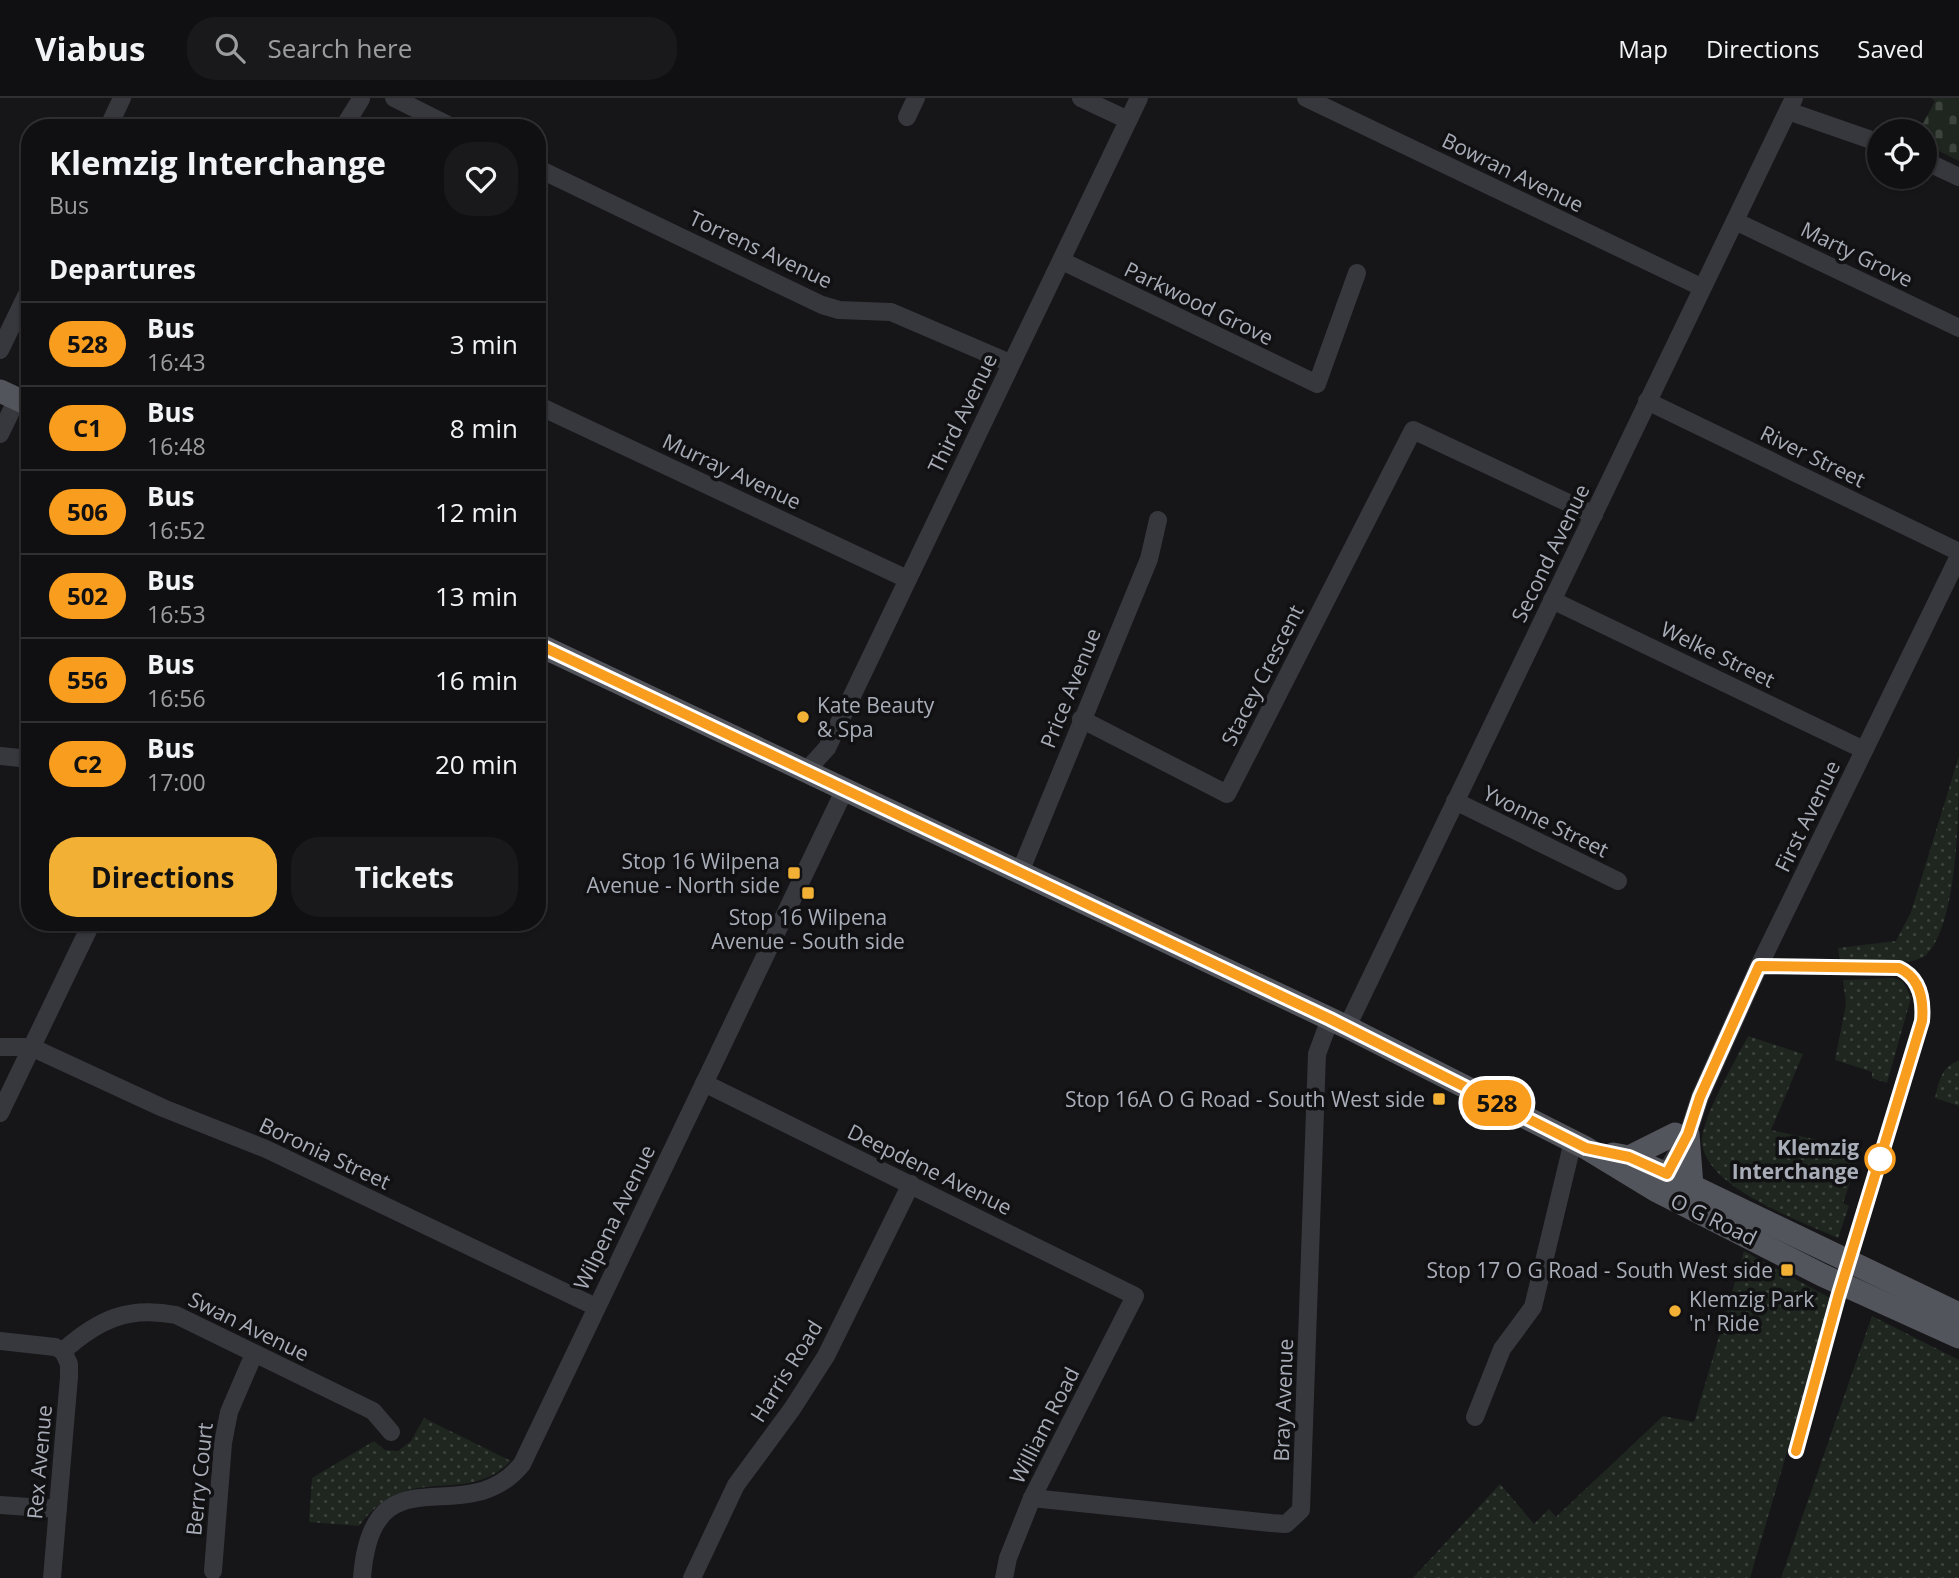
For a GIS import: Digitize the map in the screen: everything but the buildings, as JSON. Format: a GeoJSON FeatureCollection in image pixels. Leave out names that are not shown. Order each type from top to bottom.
{"type":"FeatureCollection","features":[{"type":"Feature","properties":{"kind":"main road","name":"O G Road"},"geometry":{"type":"LineString","coordinates":[[546,648],[1338,1023],[1580,1144],[1661,1179],[1692,1186],[1959,1314]]}},
{"type":"Feature","properties":{"kind":"main road"},"geometry":{"type":"LineString","coordinates":[[1629,1157],[1681,1134],[1692,1186]]}},
{"type":"Feature","properties":{"kind":"main road","name":"O G Road"},"geometry":{"type":"LineString","coordinates":[[1580,1144],[1629,1157],[1822,1275],[1959,1338]]}},
{"type":"Feature","properties":{"kind":"main road"},"geometry":{"type":"LineString","coordinates":[[1934,1301],[1959,1300]]}},
{"type":"Feature","properties":{"kind":"street"},"geometry":{"type":"LineString","coordinates":[[112,119],[122,98]]}},
{"type":"Feature","properties":{"kind":"street"},"geometry":{"type":"LineString","coordinates":[[907,117],[916,98]]}},
{"type":"Feature","properties":{"kind":"street"},"geometry":{"type":"LineString","coordinates":[[1081,98],[1128,120]]}},
{"type":"Feature","properties":{"kind":"street","name":"Third Avenue"},"geometry":{"type":"LineString","coordinates":[[806,771],[827,748],[1139,98]]}},
{"type":"Feature","properties":{"kind":"street","name":"Bowran Avenue"},"geometry":{"type":"LineString","coordinates":[[1306,98],[1701,287]]}},
{"type":"Feature","properties":{"kind":"street"},"geometry":{"type":"LineString","coordinates":[[393,99],[435,119]]}},
{"type":"Feature","properties":{"kind":"street"},"geometry":{"type":"LineString","coordinates":[[1791,104],[1867,137]]}},
{"type":"Feature","properties":{"kind":"street","name":"Second Avenue"},"geometry":{"type":"LineString","coordinates":[[1338,1023],[1455,802],[1791,104]]}},
{"type":"Feature","properties":{"kind":"street"},"geometry":{"type":"LineString","coordinates":[[1937,167],[1959,177]]}},
{"type":"Feature","properties":{"kind":"street","name":"Torrens Avenue"},"geometry":{"type":"LineString","coordinates":[[546,172],[822,305],[839,310],[891,312],[1010,363]]}},
{"type":"Feature","properties":{"kind":"street","name":"Marty Grove"},"geometry":{"type":"LineString","coordinates":[[1735,221],[1959,328]]}},
{"type":"Feature","properties":{"kind":"street","name":"Parkwood Grove"},"geometry":{"type":"LineString","coordinates":[[1062,261],[1317,384],[1357,273]]}},
{"type":"Feature","properties":{"kind":"street"},"geometry":{"type":"LineString","coordinates":[[0,349],[21,306]]}},
{"type":"Feature","properties":{"kind":"street"},"geometry":{"type":"LineString","coordinates":[[0,434],[15,398]]}},
{"type":"Feature","properties":{"kind":"street","name":"River Street"},"geometry":{"type":"LineString","coordinates":[[1647,401],[1959,554]]}},
{"type":"Feature","properties":{"kind":"street","name":"Murray Avenue"},"geometry":{"type":"LineString","coordinates":[[546,409],[907,579]]}},
{"type":"Feature","properties":{"kind":"street","name":"Stacey Crescent"},"geometry":{"type":"LineString","coordinates":[[1081,719],[1227,794],[1413,430],[1594,515]]}},
{"type":"Feature","properties":{"kind":"street","name":"Price Avenue"},"geometry":{"type":"LineString","coordinates":[[1020,872],[1149,559],[1158,520]]}},
{"type":"Feature","properties":{"kind":"street","name":"First Avenue"},"geometry":{"type":"LineString","coordinates":[[1661,1179],[1959,554]]}},
{"type":"Feature","properties":{"kind":"street","name":"Welke Street"},"geometry":{"type":"LineString","coordinates":[[1552,600],[1864,750]]}},
{"type":"Feature","properties":{"kind":"street","name":"Third Avenue"},"geometry":{"type":"LineString","coordinates":[[827,748],[837,785]]}},
{"type":"Feature","properties":{"kind":"street"},"geometry":{"type":"LineString","coordinates":[[0,756],[21,757]]}},
{"type":"Feature","properties":{"kind":"street","name":"Wilpena Avenue"},"geometry":{"type":"LineString","coordinates":[[362,1578],[372,1527],[381,1515],[395,1505],[410,1498],[478,1494],[503,1484],[522,1464],[704,1083],[837,785]]}},
{"type":"Feature","properties":{"kind":"street","name":"Yvonne Street"},"geometry":{"type":"LineString","coordinates":[[1455,802],[1618,881]]}},
{"type":"Feature","properties":{"kind":"street"},"geometry":{"type":"LineString","coordinates":[[0,1113],[88,931]]}},
{"type":"Feature","properties":{"kind":"street","name":"Bray Avenue"},"geometry":{"type":"LineString","coordinates":[[1032,1498],[1279,1523],[1296,1518],[1301,1510],[1317,1054],[1338,1023]]}},
{"type":"Feature","properties":{"kind":"street"},"geometry":{"type":"LineString","coordinates":[[0,1047],[31,1047]]}},
{"type":"Feature","properties":{"kind":"street","name":"Boronia Street"},"geometry":{"type":"LineString","coordinates":[[31,1047],[163,1108],[266,1149],[596,1307]]}},
{"type":"Feature","properties":{"kind":"street","name":"Deepdene Avenue"},"geometry":{"type":"LineString","coordinates":[[704,1083],[1135,1296]]}},
{"type":"Feature","properties":{"kind":"street"},"geometry":{"type":"LineString","coordinates":[[1475,1417],[1502,1349],[1533,1307],[1580,1144]]}},
{"type":"Feature","properties":{"kind":"street","name":"Harris Road"},"geometry":{"type":"LineString","coordinates":[[692,1578],[736,1485],[792,1409],[826,1356],[911,1184]]}},
{"type":"Feature","properties":{"kind":"street","name":"William Road"},"geometry":{"type":"LineString","coordinates":[[1004,1578],[1008,1558],[1032,1498],[1135,1296]]}},
{"type":"Feature","properties":{"kind":"street","name":"Swan Avenue"},"geometry":{"type":"LineString","coordinates":[[63,1351],[80,1335],[115,1317],[141,1310],[176,1315],[373,1411],[391,1432]]}},
{"type":"Feature","properties":{"kind":"street"},"geometry":{"type":"LineString","coordinates":[[0,1341],[55,1347],[63,1351]]}},
{"type":"Feature","properties":{"kind":"street","name":"Rex Avenue"},"geometry":{"type":"LineString","coordinates":[[52,1578],[69,1377],[69,1364],[63,1351]]}},
{"type":"Feature","properties":{"kind":"street","name":"Berry Court"},"geometry":{"type":"LineString","coordinates":[[213,1571],[225,1433],[229,1412],[254,1354]]}},
{"type":"Feature","properties":{"kind":"street"},"geometry":{"type":"LineString","coordinates":[[0,1504],[58,1509]]}},
{"type":"Feature","properties":{"kind":"green space"},"geometry":{"type":"Polygon","coordinates":[[[1931,98],[1959,98],[1959,161],[1937,150],[1937,119],[1925,119],[1935,101],[1931,98]]]}},
{"type":"Feature","properties":{"kind":"green space"},"geometry":{"type":"Polygon","coordinates":[[[1959,756],[1955,863],[1945,919],[1936,941],[1925,956],[1916,960],[1884,963],[1840,961],[1838,948],[1896,941],[1911,912],[1959,756]]]}},
{"type":"Feature","properties":{"kind":"green space"},"geometry":{"type":"Polygon","coordinates":[[[1893,978],[1903,981],[1911,998],[1887,1083],[1872,1078],[1872,1072],[1835,1060],[1846,1004],[1843,980],[1893,978]]]}},
{"type":"Feature","properties":{"kind":"green space"},"geometry":{"type":"Polygon","coordinates":[[[1748,1036],[1803,1054],[1771,1130],[1861,1149],[1843,1203],[1849,1206],[1838,1238],[1758,1201],[1720,1174],[1707,1159],[1702,1143],[1707,1120],[1748,1036]]]}},
{"type":"Feature","properties":{"kind":"green space"},"geometry":{"type":"Polygon","coordinates":[[[1959,1061],[1959,1106],[1935,1098],[1945,1071],[1959,1061]]]}},
{"type":"Feature","properties":{"kind":"green space"},"geometry":{"type":"Polygon","coordinates":[[[1744,1251],[1832,1299],[1750,1578],[1413,1578],[1500,1484],[1534,1524],[1549,1509],[1556,1517],[1663,1416],[1694,1422],[1744,1251]]]}},
{"type":"Feature","properties":{"kind":"green space"},"geometry":{"type":"Polygon","coordinates":[[[1872,1316],[1959,1360],[1959,1578],[1781,1578],[1872,1316]]]}},
{"type":"Feature","properties":{"kind":"green space"},"geometry":{"type":"Polygon","coordinates":[[[424,1418],[511,1461],[493,1475],[474,1482],[417,1488],[398,1494],[378,1506],[359,1526],[309,1522],[312,1478],[374,1441],[385,1450],[398,1451],[411,1441],[424,1418]]]}},
{"type":"Feature","properties":{"kind":"bus line","name":"528"},"geometry":{"type":"LineString","coordinates":[[546,648],[1330,1019],[1586,1148],[1629,1157],[1667,1174],[1688,1134],[1700,1097],[1759,966],[1899,968],[1907,972],[1914,978],[1922,995],[1922,1021],[1838,1297],[1796,1451]]}},
{"type":"Feature","properties":{"kind":"place","name":"Kate Beauty & Spa"},"geometry":{"type":"Point","coordinates":[803,717]}},
{"type":"Feature","properties":{"kind":"place","name":"Stop 16 Wilpena Avenue - North side"},"geometry":{"type":"Point","coordinates":[794,873]}},
{"type":"Feature","properties":{"kind":"place","name":"Stop 16 Wilpena Avenue - South side"},"geometry":{"type":"Point","coordinates":[808,893]}},
{"type":"Feature","properties":{"kind":"place","name":"Stop 16A O G Road - South West side"},"geometry":{"type":"Point","coordinates":[1439,1099]}},
{"type":"Feature","properties":{"kind":"place","name":"Klemzig Interchange"},"geometry":{"type":"Point","coordinates":[1880,1159]}},
{"type":"Feature","properties":{"kind":"place","name":"Stop 17 O G Road - South West side"},"geometry":{"type":"Point","coordinates":[1787,1270]}},
{"type":"Feature","properties":{"kind":"place","name":"Klemzig Park 'n' Ride"},"geometry":{"type":"Point","coordinates":[1675,1311]}}]}
